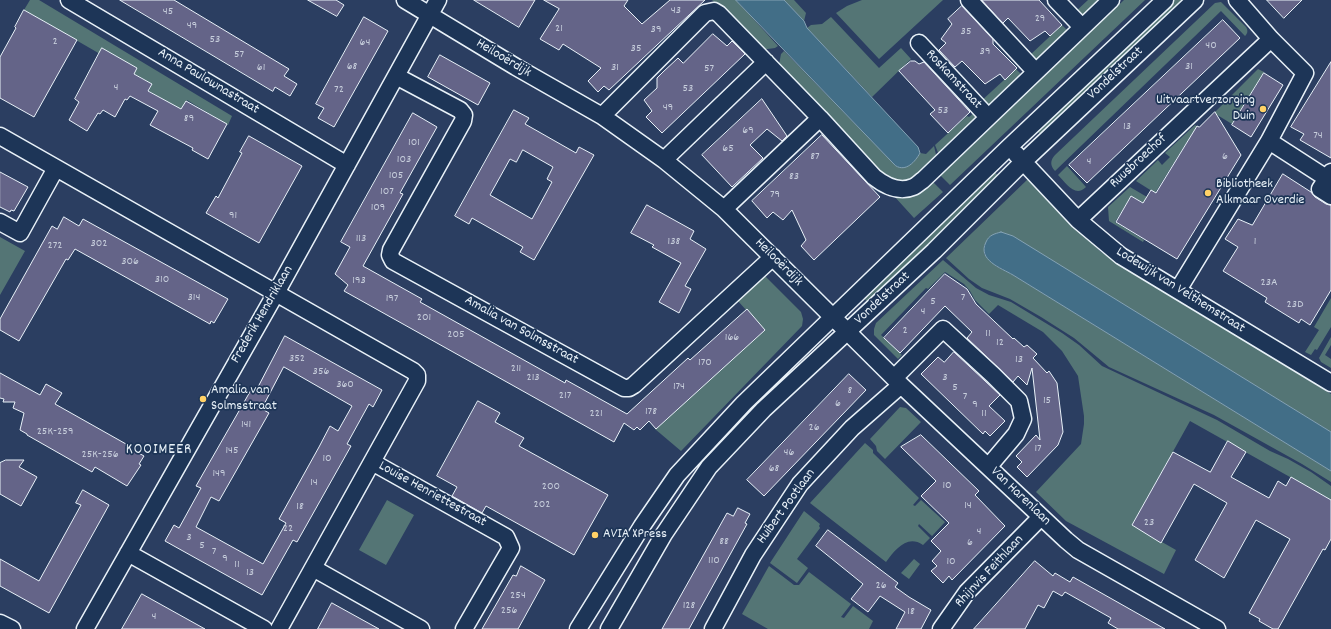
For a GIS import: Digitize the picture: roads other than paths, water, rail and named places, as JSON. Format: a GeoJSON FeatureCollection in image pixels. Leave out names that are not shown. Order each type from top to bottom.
{"type":"FeatureCollection","features":[{"type":"Feature","properties":{"kind":"street","name":"Anna Paulownastraat"},"geometry":{"type":"LineString","coordinates":[[69,0],[347,165]]}},
{"type":"Feature","properties":{"kind":"street","name":"Heilooërdijk"},"geometry":{"type":"LineString","coordinates":[[405,0],[516,67],[602,116],[664,160],[724,209],[847,332]]}},
{"type":"Feature","properties":{"kind":"street","name":"Frederik Hendriklaan"},"geometry":{"type":"LineString","coordinates":[[85,629],[276,293],[438,0]]}},
{"type":"Feature","properties":{"kind":"street"},"geometry":{"type":"LineString","coordinates":[[969,0],[1035,71]]}},
{"type":"Feature","properties":{"kind":"street"},"geometry":{"type":"LineString","coordinates":[[1056,0],[1082,27]]}},
{"type":"Feature","properties":{"kind":"street"},"geometry":{"type":"LineString","coordinates":[[602,116],[705,13],[714,11],[719,14],[820,118],[874,177],[885,185],[899,189],[912,187],[923,180],[1035,71],[1111,0]]}},
{"type":"Feature","properties":{"kind":"street","name":"Vondelstraat"},"geometry":{"type":"LineString","coordinates":[[578,629],[642,526],[677,475],[744,403],[832,316],[1165,0]]}},
{"type":"Feature","properties":{"kind":"street","name":"Vondelstraat"},"geometry":{"type":"LineString","coordinates":[[609,629],[664,534],[709,467],[764,409],[928,256],[1024,161],[1195,0]]}},
{"type":"Feature","properties":{"kind":"street"},"geometry":{"type":"LineString","coordinates":[[1178,290],[1270,141],[1305,73],[1271,39],[1237,0]]}},
{"type":"Feature","properties":{"kind":"street","name":"Ruusbroechof"},"geometry":{"type":"LineString","coordinates":[[1078,220],[1271,39]]}},
{"type":"Feature","properties":{"kind":"street","name":"Roskamstraat"},"geometry":{"type":"LineString","coordinates":[[919,43],[988,117]]}},
{"type":"Feature","properties":{"kind":"street"},"geometry":{"type":"LineString","coordinates":[[664,160],[766,62]]}},
{"type":"Feature","properties":{"kind":"street","name":"Amalia van Solmsstraat"},"geometry":{"type":"LineString","coordinates":[[396,76],[460,110],[464,115],[463,121],[391,250],[390,255],[393,260],[624,388],[629,388],[634,385],[773,258]]}},
{"type":"Feature","properties":{"kind":"street"},"geometry":{"type":"LineString","coordinates":[[724,209],[820,118]]}},
{"type":"Feature","properties":{"kind":"street"},"geometry":{"type":"LineString","coordinates":[[0,136],[413,371],[417,375],[417,381],[372,462]]}},
{"type":"Feature","properties":{"kind":"street"},"geometry":{"type":"LineString","coordinates":[[1270,141],[1330,177],[1320,189],[1331,196]]}},
{"type":"Feature","properties":{"kind":"street","name":"Lodewijk van Velthemstraat"},"geometry":{"type":"LineString","coordinates":[[1009,147],[1024,161],[1078,220],[1121,256],[1331,383]]}},
{"type":"Feature","properties":{"kind":"street"},"geometry":{"type":"LineString","coordinates":[[0,222],[20,233],[56,168]]}},
{"type":"Feature","properties":{"kind":"street","name":"Huibert Pootlaan"},"geometry":{"type":"LineString","coordinates":[[713,629],[753,555],[800,484],[897,381],[943,329],[1020,401],[1023,419],[1016,434],[988,466]]}},
{"type":"Feature","properties":{"kind":"street","name":"Van Harenlaan"},"geometry":{"type":"LineString","coordinates":[[847,332],[1041,518],[1078,550],[1217,629]]}},
{"type":"Feature","properties":{"kind":"street","name":"Louise Henriettestraat"},"geometry":{"type":"LineString","coordinates":[[279,629],[372,462],[506,537],[511,548],[464,629]]}},
{"type":"Feature","properties":{"kind":"street","name":"Rhijnvis Feithlaan"},"geometry":{"type":"LineString","coordinates":[[941,629],[967,592],[1041,518]]}},
{"type":"Feature","properties":{"kind":"street"},"geometry":{"type":"LineString","coordinates":[[128,553],[264,629]]}},
{"type":"Feature","properties":{"kind":"street"},"geometry":{"type":"LineString","coordinates":[[313,568],[422,629]]}},
{"type":"Feature","properties":{"kind":"street"},"geometry":{"type":"LineString","coordinates":[[0,622],[12,629]]}},
{"type":"Feature","properties":{"kind":"water"},"geometry":{"type":"Polygon","coordinates":[[[736,0],[784,0],[804,21],[807,28],[918,147],[920,153],[916,160],[907,167],[900,168],[896,166],[736,0]]]}},
{"type":"Feature","properties":{"kind":"water"},"geometry":{"type":"Polygon","coordinates":[[[1001,232],[1013,236],[1331,432],[1331,471],[992,263],[987,259],[984,248],[990,236],[1001,232]]]}},
{"type":"Feature","properties":{"kind":"place","name":"Uitvaartverzorging Duin"},"geometry":{"type":"Point","coordinates":[1263,109]}},
{"type":"Feature","properties":{"kind":"place","name":"Bibliotheek Alkmaar Overdie"},"geometry":{"type":"Point","coordinates":[1208,193]}},
{"type":"Feature","properties":{"kind":"place","name":"Amalia van Solmsstraat"},"geometry":{"type":"Point","coordinates":[203,399]}},
{"type":"Feature","properties":{"kind":"place","name":"AVIA XPress"},"geometry":{"type":"Point","coordinates":[595,535]}},
{"type":"Feature","properties":{"kind":"district","name":"KOOIMEER"},"geometry":{"type":"Point","coordinates":[159,451]}}]}
